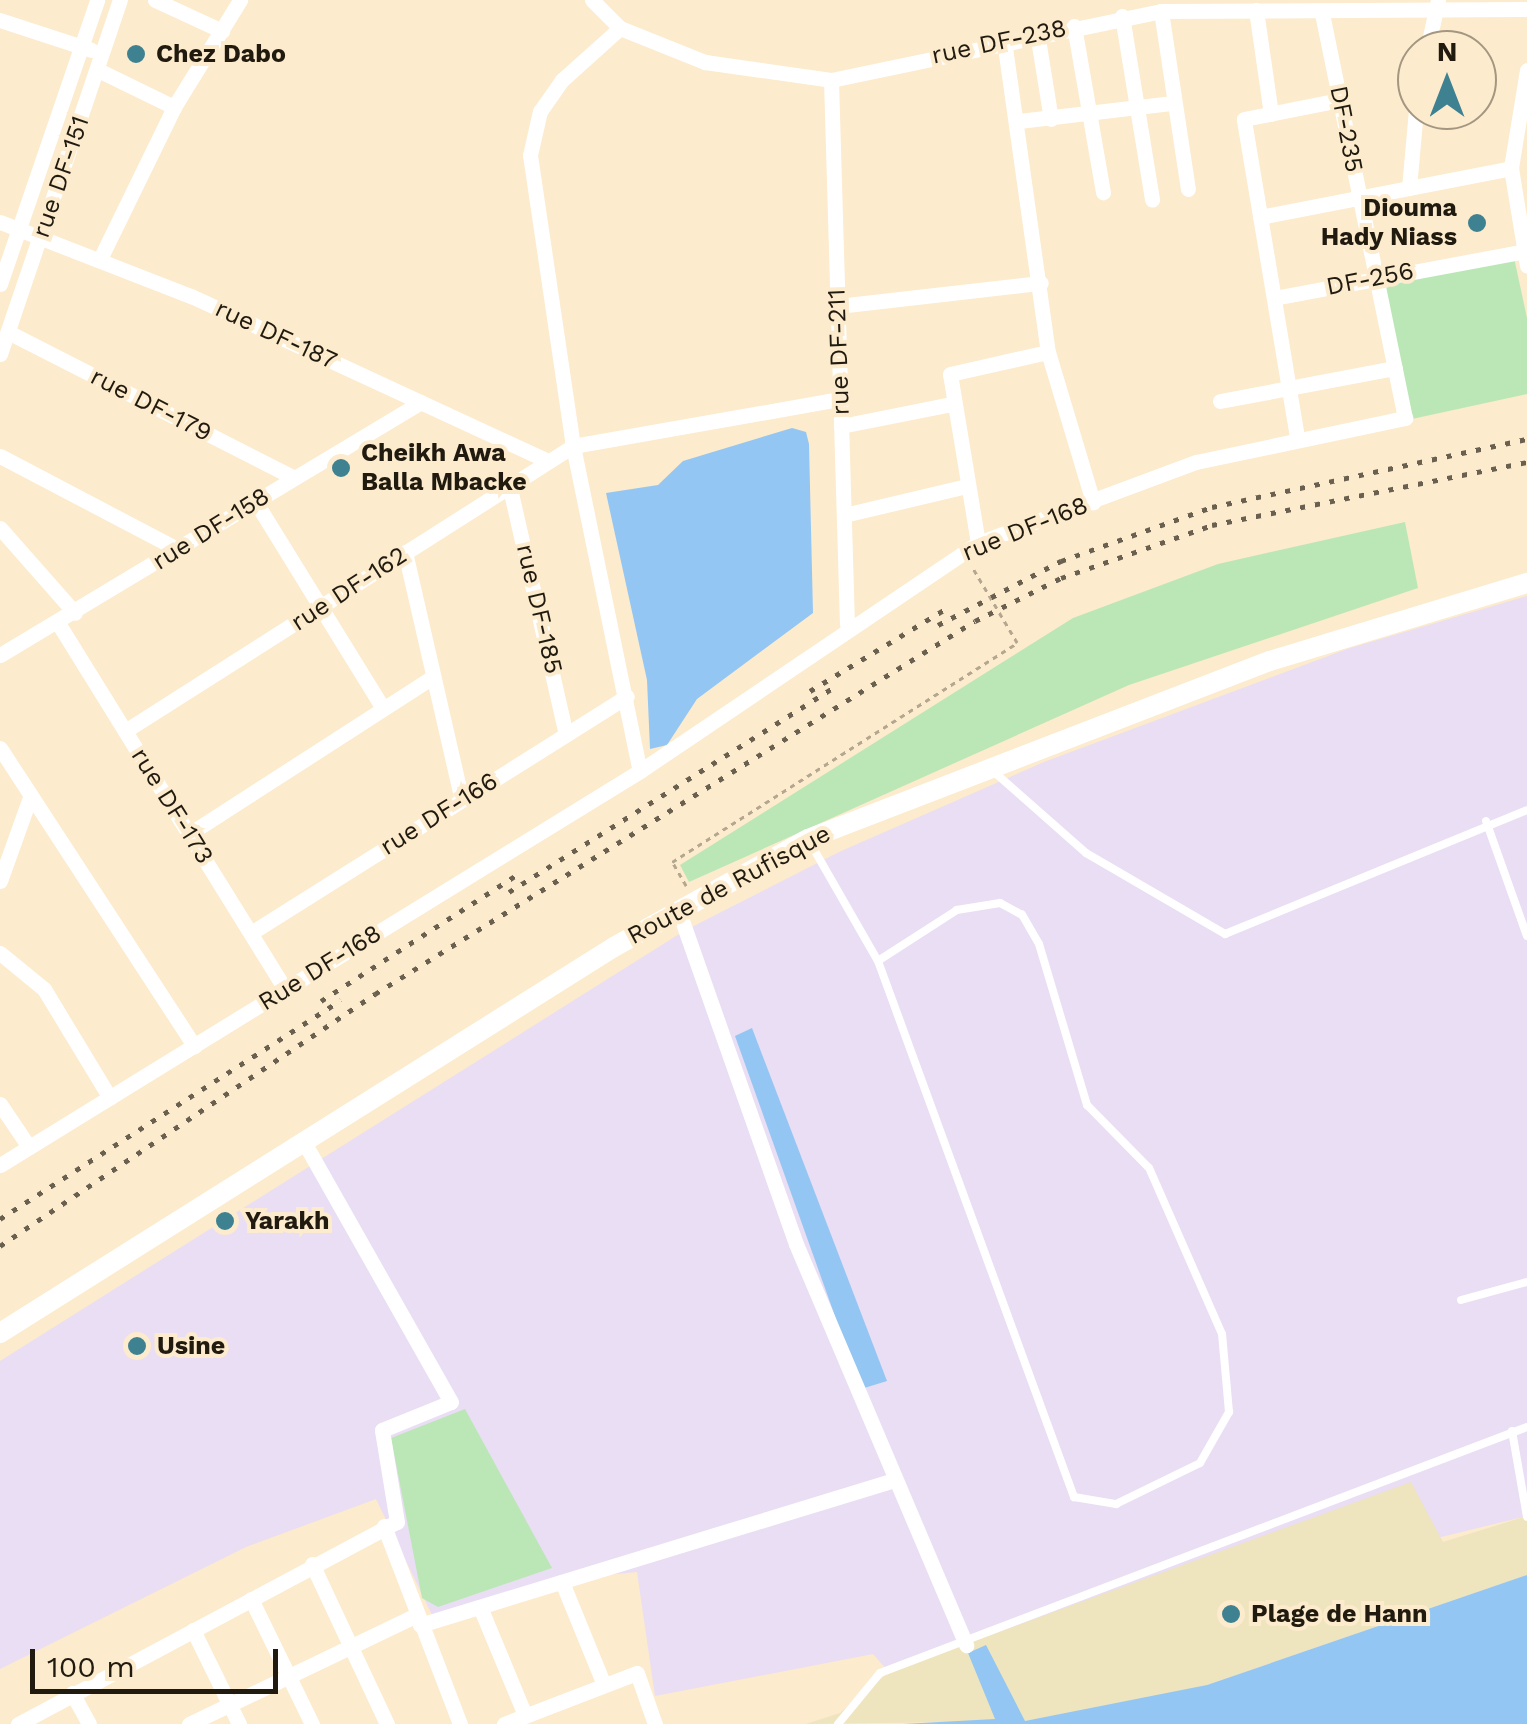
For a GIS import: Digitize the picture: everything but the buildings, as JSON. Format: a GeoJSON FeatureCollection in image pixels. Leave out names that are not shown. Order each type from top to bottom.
{"type":"FeatureCollection","features":[{"type":"Feature","properties":{"kind":"main road","name":"Route de Rufisque"},"geometry":{"type":"LineString","coordinates":[[0,1333],[686,904],[808,840],[986,765],[1306,649],[1527,583]]}},
{"type":"Feature","properties":{"kind":"street","name":"rue DF-151"},"geometry":{"type":"LineString","coordinates":[[0,284],[97,0]]}},
{"type":"Feature","properties":{"kind":"street","name":"rue DF-151"},"geometry":{"type":"LineString","coordinates":[[0,354],[120,0]]}},
{"type":"Feature","properties":{"kind":"street"},"geometry":{"type":"LineString","coordinates":[[156,0],[222,31]]}},
{"type":"Feature","properties":{"kind":"street"},"geometry":{"type":"LineString","coordinates":[[100,258],[174,107],[240,0]]}},
{"type":"Feature","properties":{"kind":"street"},"geometry":{"type":"LineString","coordinates":[[592,0],[620,28],[562,80],[540,111],[530,155],[572,446],[640,771]]}},
{"type":"Feature","properties":{"kind":"street"},"geometry":{"type":"LineString","coordinates":[[1432,30],[1438,3]]}},
{"type":"Feature","properties":{"kind":"street","name":"rue DF-238"},"geometry":{"type":"LineString","coordinates":[[620,28],[771,78],[831,80],[1037,33],[1204,4],[1323,16],[1438,3],[1527,9]]}},
{"type":"Feature","properties":{"kind":"street"},"geometry":{"type":"LineString","coordinates":[[1161,10],[1188,188]]}},
{"type":"Feature","properties":{"kind":"street"},"geometry":{"type":"LineString","coordinates":[[1256,10],[1271,114]]}},
{"type":"Feature","properties":{"kind":"street"},"geometry":{"type":"LineString","coordinates":[[1122,16],[1132,106],[1152,200]]}},
{"type":"Feature","properties":{"kind":"street","name":"DF-235"},"geometry":{"type":"LineString","coordinates":[[1323,16],[1405,418]]}},
{"type":"Feature","properties":{"kind":"street"},"geometry":{"type":"LineString","coordinates":[[0,20],[83,47],[100,62],[174,107]]}},
{"type":"Feature","properties":{"kind":"street"},"geometry":{"type":"LineString","coordinates":[[1074,26],[1104,192]]}},
{"type":"Feature","properties":{"kind":"street"},"geometry":{"type":"LineString","coordinates":[[1037,33],[1051,118]]}},
{"type":"Feature","properties":{"kind":"street"},"geometry":{"type":"LineString","coordinates":[[1004,40],[1019,121],[1048,352],[1092,502]]}},
{"type":"Feature","properties":{"kind":"street"},"geometry":{"type":"LineString","coordinates":[[1526,258],[1522,208],[1511,168],[1527,70]]}},
{"type":"Feature","properties":{"kind":"street","name":"rue DF-211"},"geometry":{"type":"LineString","coordinates":[[831,80],[847,624]]}},
{"type":"Feature","properties":{"kind":"street"},"geometry":{"type":"LineString","coordinates":[[1297,436],[1244,119],[1340,100]]}},
{"type":"Feature","properties":{"kind":"street"},"geometry":{"type":"LineString","coordinates":[[1019,121],[1174,103]]}},
{"type":"Feature","properties":{"kind":"street"},"geometry":{"type":"LineString","coordinates":[[1409,188],[1414,130]]}},
{"type":"Feature","properties":{"kind":"street"},"geometry":{"type":"LineString","coordinates":[[1260,217],[1511,168]]}},
{"type":"Feature","properties":{"kind":"street","name":"rue DF-187"},"geometry":{"type":"LineString","coordinates":[[0,222],[100,258],[548,460]]}},
{"type":"Feature","properties":{"kind":"street","name":"DF-256"},"geometry":{"type":"LineString","coordinates":[[1274,298],[1376,278],[1526,258]]}},
{"type":"Feature","properties":{"kind":"street"},"geometry":{"type":"LineString","coordinates":[[838,306],[1041,283]]}},
{"type":"Feature","properties":{"kind":"street","name":"rue DF-179"},"geometry":{"type":"LineString","coordinates":[[8,332],[294,478]]}},
{"type":"Feature","properties":{"kind":"street"},"geometry":{"type":"LineString","coordinates":[[978,544],[950,404],[958,366],[1048,352]]}},
{"type":"Feature","properties":{"kind":"street"},"geometry":{"type":"LineString","coordinates":[[1220,400],[1394,368]]}},
{"type":"Feature","properties":{"kind":"street"},"geometry":{"type":"LineString","coordinates":[[572,446],[840,399]]}},
{"type":"Feature","properties":{"kind":"street","name":"rue DF-158"},"geometry":{"type":"LineString","coordinates":[[0,655],[422,402]]}},
{"type":"Feature","properties":{"kind":"street"},"geometry":{"type":"LineString","coordinates":[[841,426],[950,404]]}},
{"type":"Feature","properties":{"kind":"street","name":"rue DF-168"},"geometry":{"type":"LineString","coordinates":[[640,771],[847,624],[978,544],[1092,502],[1297,436],[1405,418]]}},
{"type":"Feature","properties":{"kind":"street","name":"rue DF-162"},"geometry":{"type":"LineString","coordinates":[[125,731],[572,446]]}},
{"type":"Feature","properties":{"kind":"street"},"geometry":{"type":"LineString","coordinates":[[0,456],[179,550]]}},
{"type":"Feature","properties":{"kind":"street","name":"rue DF-185"},"geometry":{"type":"LineString","coordinates":[[509,484],[566,734]]}},
{"type":"Feature","properties":{"kind":"street"},"geometry":{"type":"LineString","coordinates":[[844,515],[967,486]]}},
{"type":"Feature","properties":{"kind":"street"},"geometry":{"type":"LineString","coordinates":[[255,502],[383,708]]}},
{"type":"Feature","properties":{"kind":"street"},"geometry":{"type":"LineString","coordinates":[[0,528],[75,613]]}},
{"type":"Feature","properties":{"kind":"street"},"geometry":{"type":"LineString","coordinates":[[406,552],[431,678],[462,800]]}},
{"type":"Feature","properties":{"kind":"street","name":"rue DF-173"},"geometry":{"type":"LineString","coordinates":[[58,623],[285,989]]}},
{"type":"Feature","properties":{"kind":"street"},"geometry":{"type":"LineString","coordinates":[[189,834],[431,678]]}},
{"type":"Feature","properties":{"kind":"street","name":"rue DF-166"},"geometry":{"type":"LineString","coordinates":[[250,933],[627,696]]}},
{"type":"Feature","properties":{"kind":"street"},"geometry":{"type":"LineString","coordinates":[[0,748],[194,1046]]}},
{"type":"Feature","properties":{"kind":"street","name":"Rue DF-168"},"geometry":{"type":"LineString","coordinates":[[0,1165],[640,771]]}},
{"type":"Feature","properties":{"kind":"street"},"geometry":{"type":"LineString","coordinates":[[0,880],[30,797]]}},
{"type":"Feature","properties":{"kind":"street"},"geometry":{"type":"LineString","coordinates":[[686,904],[796,1244],[966,1645]]}},
{"type":"Feature","properties":{"kind":"street"},"geometry":{"type":"LineString","coordinates":[[0,953],[44,988],[110,1098]]}},
{"type":"Feature","properties":{"kind":"street"},"geometry":{"type":"LineString","coordinates":[[0,1104],[29,1148]]}},
{"type":"Feature","properties":{"kind":"street"},"geometry":{"type":"LineString","coordinates":[[18,1724],[399,1516],[382,1430],[451,1402],[304,1142]]}},
{"type":"Feature","properties":{"kind":"street"},"geometry":{"type":"LineString","coordinates":[[189,1724],[290,1679],[350,1646],[418,1620],[480,1607],[894,1480]]}},
{"type":"Feature","properties":{"kind":"street"},"geometry":{"type":"LineString","coordinates":[[384,1526],[460,1724]]}},
{"type":"Feature","properties":{"kind":"street"},"geometry":{"type":"LineString","coordinates":[[312,1564],[387,1724]]}},
{"type":"Feature","properties":{"kind":"street"},"geometry":{"type":"LineString","coordinates":[[562,1582],[604,1684]]}},
{"type":"Feature","properties":{"kind":"street"},"geometry":{"type":"LineString","coordinates":[[250,1599],[312,1724]]}},
{"type":"Feature","properties":{"kind":"street"},"geometry":{"type":"LineString","coordinates":[[480,1607],[525,1715]]}},
{"type":"Feature","properties":{"kind":"street"},"geometry":{"type":"LineString","coordinates":[[193,1630],[239,1724]]}},
{"type":"Feature","properties":{"kind":"street"},"geometry":{"type":"LineString","coordinates":[[504,1724],[637,1672],[655,1724]]}},
{"type":"Feature","properties":{"kind":"street"},"geometry":{"type":"LineString","coordinates":[[72,1693],[89,1724]]}},
{"type":"Feature","properties":{"kind":"street"},"geometry":{"type":"LineString","coordinates":[[548,1705],[556,1724]]}},
{"type":"Feature","properties":{"kind":"lane"},"geometry":{"type":"LineString","coordinates":[[986,765],[1086,853],[1226,934],[1486,821],[1527,810]]}},
{"type":"Feature","properties":{"kind":"lane"},"geometry":{"type":"LineString","coordinates":[[1486,821],[1527,936]]}},
{"type":"Feature","properties":{"kind":"lane"},"geometry":{"type":"LineString","coordinates":[[808,840],[878,961],[1074,1497],[1116,1504],[1200,1463],[1229,1412],[1222,1334],[1149,1168],[1087,1105],[1040,944],[1022,916],[1000,904],[957,910],[878,961]]}},
{"type":"Feature","properties":{"kind":"lane"},"geometry":{"type":"LineString","coordinates":[[1461,1300],[1527,1282]]}},
{"type":"Feature","properties":{"kind":"lane"},"geometry":{"type":"LineString","coordinates":[[838,1724],[880,1672],[966,1645],[1527,1427]]}},
{"type":"Feature","properties":{"kind":"lane"},"geometry":{"type":"LineString","coordinates":[[1512,1432],[1527,1517]]}},
{"type":"Feature","properties":{"kind":"path"},"geometry":{"type":"LineString","coordinates":[[686,904],[672,862],[1017,643],[970,563]]}},
{"type":"Feature","properties":{"kind":"shaded area"},"geometry":{"type":"Polygon","coordinates":[[[1527,596],[1527,1516],[889,1672],[873,1654],[655,1696],[637,1572],[566,1579],[435,1621],[376,1499],[246,1547],[0,1669],[0,1361],[684,931],[839,852],[1044,762],[1347,649],[1527,596]]]}},
{"type":"Feature","properties":{"kind":"green space"},"geometry":{"type":"Polygon","coordinates":[[[1513,253],[1527,318],[1527,394],[1412,419],[1382,281],[1513,253]]]}},
{"type":"Feature","properties":{"kind":"green space"},"geometry":{"type":"Polygon","coordinates":[[[1405,522],[1418,588],[1129,685],[689,882],[680,865],[1073,618],[1218,564],[1405,522]]]}},
{"type":"Feature","properties":{"kind":"green space"},"geometry":{"type":"Polygon","coordinates":[[[465,1409],[552,1568],[438,1607],[422,1598],[391,1438],[465,1409]]]}},
{"type":"Feature","properties":{"kind":"sand","name":"Plage de Hann"},"geometry":{"type":"Polygon","coordinates":[[[1411,1482],[1443,1542],[1527,1516],[1527,1575],[1207,1685],[1118,1706],[1025,1721],[806,1724],[840,1713],[889,1672],[1411,1482]]]}},
{"type":"Feature","properties":{"kind":"water"},"geometry":{"type":"Polygon","coordinates":[[[792,428],[806,432],[809,444],[813,613],[697,699],[667,745],[650,749],[647,680],[606,493],[658,485],[683,461],[792,428]]]}},
{"type":"Feature","properties":{"kind":"water"},"geometry":{"type":"Polygon","coordinates":[[[752,1028],[887,1381],[861,1389],[735,1036],[752,1028]]]}},
{"type":"Feature","properties":{"kind":"water"},"geometry":{"type":"Polygon","coordinates":[[[1527,1575],[1527,1724],[903,1724],[995,1719],[968,1653],[986,1645],[1025,1721],[1207,1685],[1527,1575]]]}},
{"type":"Feature","properties":{"kind":"railway"},"geometry":{"type":"LineString","coordinates":[[938,625],[1061,561],[1212,507],[1527,439]]}},
{"type":"Feature","properties":{"kind":"railway"},"geometry":{"type":"LineString","coordinates":[[0,1246],[375,994],[975,621],[1061,578],[1212,525],[1527,462]]}},
{"type":"Feature","properties":{"kind":"railway"},"geometry":{"type":"LineString","coordinates":[[810,691],[947,608]]}},
{"type":"Feature","properties":{"kind":"railway"},"geometry":{"type":"LineString","coordinates":[[509,892],[831,689]]}},
{"type":"Feature","properties":{"kind":"railway"},"geometry":{"type":"LineString","coordinates":[[321,1001],[518,874]]}},
{"type":"Feature","properties":{"kind":"railway"},"geometry":{"type":"LineString","coordinates":[[0,1219],[341,1000]]}},
{"type":"Feature","properties":{"kind":"place","name":"Chez Dabo"},"geometry":{"type":"Point","coordinates":[136,54]}},
{"type":"Feature","properties":{"kind":"place","name":"Diouma Hady Niass"},"geometry":{"type":"Point","coordinates":[1477,223]}},
{"type":"Feature","properties":{"kind":"place","name":"Cheikh Awa Balla Mbacke"},"geometry":{"type":"Point","coordinates":[341,468]}},
{"type":"Feature","properties":{"kind":"place","name":"Yarakh"},"geometry":{"type":"Point","coordinates":[225,1221]}},
{"type":"Feature","properties":{"kind":"place","name":"Usine"},"geometry":{"type":"Point","coordinates":[137,1346]}},
{"type":"Feature","properties":{"kind":"place","name":"Plage de Hann"},"geometry":{"type":"Point","coordinates":[1231,1614]}}]}
